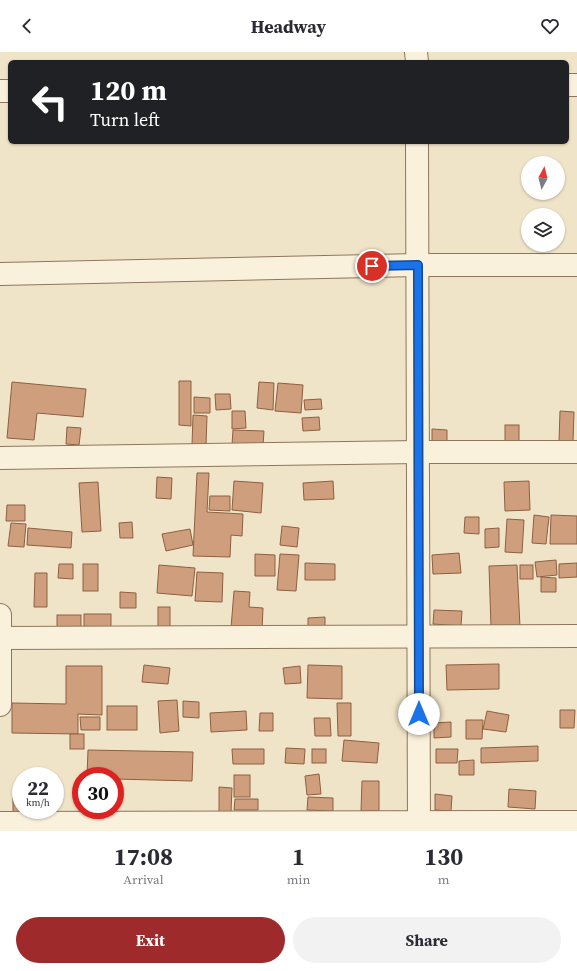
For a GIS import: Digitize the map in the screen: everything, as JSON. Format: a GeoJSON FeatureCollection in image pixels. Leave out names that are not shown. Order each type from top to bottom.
{"type":"FeatureCollection","features":[{"type":"Feature","properties":{"kind":"street"},"geometry":{"type":"LineString","coordinates":[[417,144],[419,827]]}},
{"type":"Feature","properties":{"kind":"street"},"geometry":{"type":"LineString","coordinates":[[0,274],[418,265],[577,265]]}},
{"type":"Feature","properties":{"kind":"street"},"geometry":{"type":"LineString","coordinates":[[0,458],[419,452],[577,452]]}},
{"type":"Feature","properties":{"kind":"street"},"geometry":{"type":"LineString","coordinates":[[0,615],[0,705]]}},
{"type":"Feature","properties":{"kind":"street"},"geometry":{"type":"LineString","coordinates":[[0,638],[577,636]]}},
{"type":"Feature","properties":{"kind":"street"},"geometry":{"type":"LineString","coordinates":[[0,823],[419,827],[577,822]]}},
{"type":"Feature","properties":{"kind":"building"},"geometry":{"type":"Polygon","coordinates":[[[179,381],[191,381],[191,426],[179,425],[179,381]]]}},
{"type":"Feature","properties":{"kind":"building"},"geometry":{"type":"Polygon","coordinates":[[[12,382],[86,389],[83,417],[37,413],[34,440],[7,438],[12,382]]]}},
{"type":"Feature","properties":{"kind":"building"},"geometry":{"type":"Polygon","coordinates":[[[259,382],[274,383],[273,410],[257,408],[259,382]]]}},
{"type":"Feature","properties":{"kind":"building"},"geometry":{"type":"Polygon","coordinates":[[[278,383],[303,385],[301,413],[275,411],[278,383]]]}},
{"type":"Feature","properties":{"kind":"building"},"geometry":{"type":"Polygon","coordinates":[[[215,394],[230,394],[231,409],[216,410],[215,394]]]}},
{"type":"Feature","properties":{"kind":"building"},"geometry":{"type":"Polygon","coordinates":[[[194,397],[210,398],[210,413],[194,413],[194,397]]]}},
{"type":"Feature","properties":{"kind":"building"},"geometry":{"type":"Polygon","coordinates":[[[321,399],[322,409],[305,410],[304,400],[321,399]]]}},
{"type":"Feature","properties":{"kind":"building"},"geometry":{"type":"Polygon","coordinates":[[[232,411],[245,411],[246,428],[232,429],[232,411]]]}},
{"type":"Feature","properties":{"kind":"building"},"geometry":{"type":"Polygon","coordinates":[[[560,411],[574,412],[573,442],[559,442],[560,411]]]}},
{"type":"Feature","properties":{"kind":"building"},"geometry":{"type":"Polygon","coordinates":[[[193,415],[207,416],[206,446],[192,445],[193,415]]]}},
{"type":"Feature","properties":{"kind":"building"},"geometry":{"type":"Polygon","coordinates":[[[319,417],[320,430],[303,431],[302,418],[319,417]]]}},
{"type":"Feature","properties":{"kind":"building"},"geometry":{"type":"Polygon","coordinates":[[[505,425],[519,425],[519,445],[505,445],[505,425]]]}},
{"type":"Feature","properties":{"kind":"building"},"geometry":{"type":"Polygon","coordinates":[[[67,427],[81,428],[79,445],[66,444],[67,427]]]}},
{"type":"Feature","properties":{"kind":"building"},"geometry":{"type":"Polygon","coordinates":[[[432,429],[447,430],[447,446],[432,445],[432,429]]]}},
{"type":"Feature","properties":{"kind":"building"},"geometry":{"type":"Polygon","coordinates":[[[233,430],[264,431],[263,446],[232,445],[233,430]]]}},
{"type":"Feature","properties":{"kind":"building"},"geometry":{"type":"Polygon","coordinates":[[[197,473],[209,473],[207,512],[243,514],[242,536],[231,535],[230,557],[193,556],[197,473]]]}},
{"type":"Feature","properties":{"kind":"building"},"geometry":{"type":"Polygon","coordinates":[[[157,477],[172,478],[171,499],[156,498],[157,477]]]}},
{"type":"Feature","properties":{"kind":"building"},"geometry":{"type":"Polygon","coordinates":[[[234,481],[263,483],[261,513],[232,510],[234,481]]]}},
{"type":"Feature","properties":{"kind":"building"},"geometry":{"type":"Polygon","coordinates":[[[333,481],[334,499],[304,500],[303,483],[333,481]]]}},
{"type":"Feature","properties":{"kind":"building"},"geometry":{"type":"Polygon","coordinates":[[[529,481],[530,510],[505,511],[504,482],[529,481]]]}},
{"type":"Feature","properties":{"kind":"building"},"geometry":{"type":"Polygon","coordinates":[[[98,482],[101,531],[82,532],[79,483],[98,482]]]}},
{"type":"Feature","properties":{"kind":"building"},"geometry":{"type":"Polygon","coordinates":[[[210,496],[230,496],[230,511],[209,510],[210,496]]]}},
{"type":"Feature","properties":{"kind":"building"},"geometry":{"type":"Polygon","coordinates":[[[7,505],[25,505],[25,521],[6,521],[7,505]]]}},
{"type":"Feature","properties":{"kind":"building"},"geometry":{"type":"Polygon","coordinates":[[[534,515],[549,517],[546,544],[532,543],[534,515]]]}},
{"type":"Feature","properties":{"kind":"building"},"geometry":{"type":"Polygon","coordinates":[[[551,515],[577,516],[577,544],[550,544],[551,515]]]}},
{"type":"Feature","properties":{"kind":"building"},"geometry":{"type":"Polygon","coordinates":[[[465,517],[479,517],[479,534],[464,533],[465,517]]]}},
{"type":"Feature","properties":{"kind":"building"},"geometry":{"type":"Polygon","coordinates":[[[507,519],[524,520],[522,553],[505,552],[507,519]]]}},
{"type":"Feature","properties":{"kind":"building"},"geometry":{"type":"Polygon","coordinates":[[[132,522],[133,538],[120,538],[119,523],[132,522]]]}},
{"type":"Feature","properties":{"kind":"building"},"geometry":{"type":"Polygon","coordinates":[[[11,523],[26,524],[24,547],[8,546],[11,523]]]}},
{"type":"Feature","properties":{"kind":"building"},"geometry":{"type":"Polygon","coordinates":[[[282,526],[299,528],[297,547],[280,545],[282,526]]]}},
{"type":"Feature","properties":{"kind":"building"},"geometry":{"type":"Polygon","coordinates":[[[28,528],[72,532],[71,548],[27,545],[28,528]]]}},
{"type":"Feature","properties":{"kind":"building"},"geometry":{"type":"Polygon","coordinates":[[[499,528],[499,547],[485,548],[485,529],[499,528]]]}},
{"type":"Feature","properties":{"kind":"building"},"geometry":{"type":"Polygon","coordinates":[[[190,529],[193,545],[166,551],[162,534],[190,529]]]}},
{"type":"Feature","properties":{"kind":"building"},"geometry":{"type":"Polygon","coordinates":[[[459,553],[461,573],[433,574],[432,555],[459,553]]]}},
{"type":"Feature","properties":{"kind":"building"},"geometry":{"type":"Polygon","coordinates":[[[255,554],[275,555],[275,576],[255,576],[255,554]]]}},
{"type":"Feature","properties":{"kind":"building"},"geometry":{"type":"Polygon","coordinates":[[[280,554],[299,555],[296,591],[277,590],[280,554]]]}},
{"type":"Feature","properties":{"kind":"building"},"geometry":{"type":"Polygon","coordinates":[[[556,560],[557,575],[537,577],[535,562],[556,560]]]}},
{"type":"Feature","properties":{"kind":"building"},"geometry":{"type":"Polygon","coordinates":[[[305,563],[335,564],[335,580],[305,580],[305,563]]]}},
{"type":"Feature","properties":{"kind":"building"},"geometry":{"type":"Polygon","coordinates":[[[577,563],[577,577],[559,578],[559,564],[577,563]]]}},
{"type":"Feature","properties":{"kind":"building"},"geometry":{"type":"Polygon","coordinates":[[[59,564],[73,564],[73,579],[58,578],[59,564]]]}},
{"type":"Feature","properties":{"kind":"building"},"geometry":{"type":"Polygon","coordinates":[[[83,564],[98,564],[98,591],[83,591],[83,564]]]}},
{"type":"Feature","properties":{"kind":"building"},"geometry":{"type":"Polygon","coordinates":[[[159,565],[195,568],[192,596],[157,593],[159,565]]]}},
{"type":"Feature","properties":{"kind":"building"},"geometry":{"type":"Polygon","coordinates":[[[517,565],[520,627],[491,627],[489,566],[517,565]]]}},
{"type":"Feature","properties":{"kind":"building"},"geometry":{"type":"Polygon","coordinates":[[[520,565],[533,565],[533,579],[520,579],[520,565]]]}},
{"type":"Feature","properties":{"kind":"building"},"geometry":{"type":"Polygon","coordinates":[[[197,572],[223,573],[222,602],[195,601],[197,572]]]}},
{"type":"Feature","properties":{"kind":"building"},"geometry":{"type":"Polygon","coordinates":[[[35,573],[47,573],[47,607],[34,607],[35,573]]]}},
{"type":"Feature","properties":{"kind":"building"},"geometry":{"type":"Polygon","coordinates":[[[541,577],[556,578],[556,592],[541,592],[541,577]]]}},
{"type":"Feature","properties":{"kind":"building"},"geometry":{"type":"Polygon","coordinates":[[[234,591],[250,592],[249,607],[263,608],[262,630],[231,628],[234,591]]]}},
{"type":"Feature","properties":{"kind":"building"},"geometry":{"type":"Polygon","coordinates":[[[120,592],[136,593],[136,608],[120,608],[120,592]]]}},
{"type":"Feature","properties":{"kind":"building"},"geometry":{"type":"Polygon","coordinates":[[[158,607],[170,607],[170,629],[158,629],[158,607]]]}},
{"type":"Feature","properties":{"kind":"building"},"geometry":{"type":"Polygon","coordinates":[[[434,610],[462,611],[461,626],[433,624],[434,610]]]}},
{"type":"Feature","properties":{"kind":"building"},"geometry":{"type":"Polygon","coordinates":[[[84,614],[111,614],[111,627],[84,627],[84,614]]]}},
{"type":"Feature","properties":{"kind":"building"},"geometry":{"type":"Polygon","coordinates":[[[57,615],[81,615],[81,628],[57,628],[57,615]]]}},
{"type":"Feature","properties":{"kind":"building"},"geometry":{"type":"Polygon","coordinates":[[[325,617],[325,632],[308,632],[308,618],[325,617]]]}},
{"type":"Feature","properties":{"kind":"building"},"geometry":{"type":"Polygon","coordinates":[[[499,664],[499,689],[447,690],[446,665],[499,664]]]}},
{"type":"Feature","properties":{"kind":"building"},"geometry":{"type":"Polygon","coordinates":[[[144,665],[170,668],[168,684],[142,682],[144,665]]]}},
{"type":"Feature","properties":{"kind":"building"},"geometry":{"type":"Polygon","coordinates":[[[308,665],[342,666],[342,699],[307,698],[308,665]]]}},
{"type":"Feature","properties":{"kind":"building"},"geometry":{"type":"Polygon","coordinates":[[[66,666],[102,666],[102,715],[78,714],[78,734],[12,733],[12,703],[66,704],[66,666]]]}},
{"type":"Feature","properties":{"kind":"building"},"geometry":{"type":"Polygon","coordinates":[[[300,666],[301,683],[285,684],[283,668],[300,666]]]}},
{"type":"Feature","properties":{"kind":"building"},"geometry":{"type":"Polygon","coordinates":[[[177,700],[179,731],[160,733],[158,701],[177,700]]]}},
{"type":"Feature","properties":{"kind":"building"},"geometry":{"type":"Polygon","coordinates":[[[183,701],[199,702],[199,718],[183,717],[183,701]]]}},
{"type":"Feature","properties":{"kind":"building"},"geometry":{"type":"Polygon","coordinates":[[[337,703],[351,703],[351,736],[338,736],[337,703]]]}},
{"type":"Feature","properties":{"kind":"building"},"geometry":{"type":"Polygon","coordinates":[[[107,706],[137,706],[137,730],[107,730],[107,706]]]}},
{"type":"Feature","properties":{"kind":"building"},"geometry":{"type":"Polygon","coordinates":[[[560,710],[575,710],[574,728],[560,728],[560,710]]]}},
{"type":"Feature","properties":{"kind":"building"},"geometry":{"type":"Polygon","coordinates":[[[246,711],[247,730],[211,732],[210,713],[246,711]]]}},
{"type":"Feature","properties":{"kind":"building"},"geometry":{"type":"Polygon","coordinates":[[[487,711],[509,715],[506,732],[483,729],[487,711]]]}},
{"type":"Feature","properties":{"kind":"building"},"geometry":{"type":"Polygon","coordinates":[[[260,713],[273,713],[273,731],[259,731],[260,713]]]}},
{"type":"Feature","properties":{"kind":"building"},"geometry":{"type":"Polygon","coordinates":[[[80,717],[100,717],[100,730],[81,730],[80,717]]]}},
{"type":"Feature","properties":{"kind":"building"},"geometry":{"type":"Polygon","coordinates":[[[314,718],[330,718],[331,736],[315,736],[314,718]]]}},
{"type":"Feature","properties":{"kind":"building"},"geometry":{"type":"Polygon","coordinates":[[[466,720],[483,720],[482,739],[466,739],[466,720]]]}},
{"type":"Feature","properties":{"kind":"building"},"geometry":{"type":"Polygon","coordinates":[[[451,722],[451,737],[434,738],[434,723],[451,722]]]}},
{"type":"Feature","properties":{"kind":"building"},"geometry":{"type":"Polygon","coordinates":[[[70,734],[84,734],[84,749],[70,749],[70,734]]]}},
{"type":"Feature","properties":{"kind":"building"},"geometry":{"type":"Polygon","coordinates":[[[344,740],[379,743],[377,763],[342,761],[344,740]]]}},
{"type":"Feature","properties":{"kind":"building"},"geometry":{"type":"Polygon","coordinates":[[[538,746],[538,761],[481,763],[481,748],[538,746]]]}},
{"type":"Feature","properties":{"kind":"building"},"geometry":{"type":"Polygon","coordinates":[[[286,748],[305,749],[304,764],[285,763],[286,748]]]}},
{"type":"Feature","properties":{"kind":"building"},"geometry":{"type":"Polygon","coordinates":[[[232,749],[264,749],[264,764],[233,764],[232,749]]]}},
{"type":"Feature","properties":{"kind":"building"},"geometry":{"type":"Polygon","coordinates":[[[312,749],[326,749],[326,763],[312,763],[312,749]]]}},
{"type":"Feature","properties":{"kind":"building"},"geometry":{"type":"Polygon","coordinates":[[[436,749],[458,749],[457,763],[436,763],[436,749]]]}},
{"type":"Feature","properties":{"kind":"building"},"geometry":{"type":"Polygon","coordinates":[[[88,750],[193,752],[192,781],[124,779],[124,767],[87,767],[88,750]]]}},
{"type":"Feature","properties":{"kind":"building"},"geometry":{"type":"Polygon","coordinates":[[[474,760],[474,775],[459,775],[459,761],[474,760]]]}},
{"type":"Feature","properties":{"kind":"building"},"geometry":{"type":"Polygon","coordinates":[[[319,774],[321,794],[307,795],[305,776],[319,774]]]}},
{"type":"Feature","properties":{"kind":"building"},"geometry":{"type":"Polygon","coordinates":[[[234,775],[250,775],[250,797],[234,797],[234,775]]]}},
{"type":"Feature","properties":{"kind":"building"},"geometry":{"type":"Polygon","coordinates":[[[362,781],[379,781],[379,811],[361,811],[362,781]]]}},
{"type":"Feature","properties":{"kind":"building"},"geometry":{"type":"Polygon","coordinates":[[[219,787],[232,788],[231,812],[219,812],[219,787]]]}},
{"type":"Feature","properties":{"kind":"building"},"geometry":{"type":"Polygon","coordinates":[[[509,789],[536,791],[535,809],[508,807],[509,789]]]}},
{"type":"Feature","properties":{"kind":"building"},"geometry":{"type":"Polygon","coordinates":[[[435,794],[452,796],[451,811],[435,810],[435,794]]]}},
{"type":"Feature","properties":{"kind":"building"},"geometry":{"type":"Polygon","coordinates":[[[308,797],[333,798],[333,811],[307,810],[308,797]]]}},
{"type":"Feature","properties":{"kind":"building"},"geometry":{"type":"Polygon","coordinates":[[[235,799],[258,799],[258,810],[234,810],[235,799]]]}},
{"type":"Feature","properties":{"kind":"route"},"geometry":{"type":"LineString","coordinates":[[372,266],[418,265],[419,714]]}}]}
